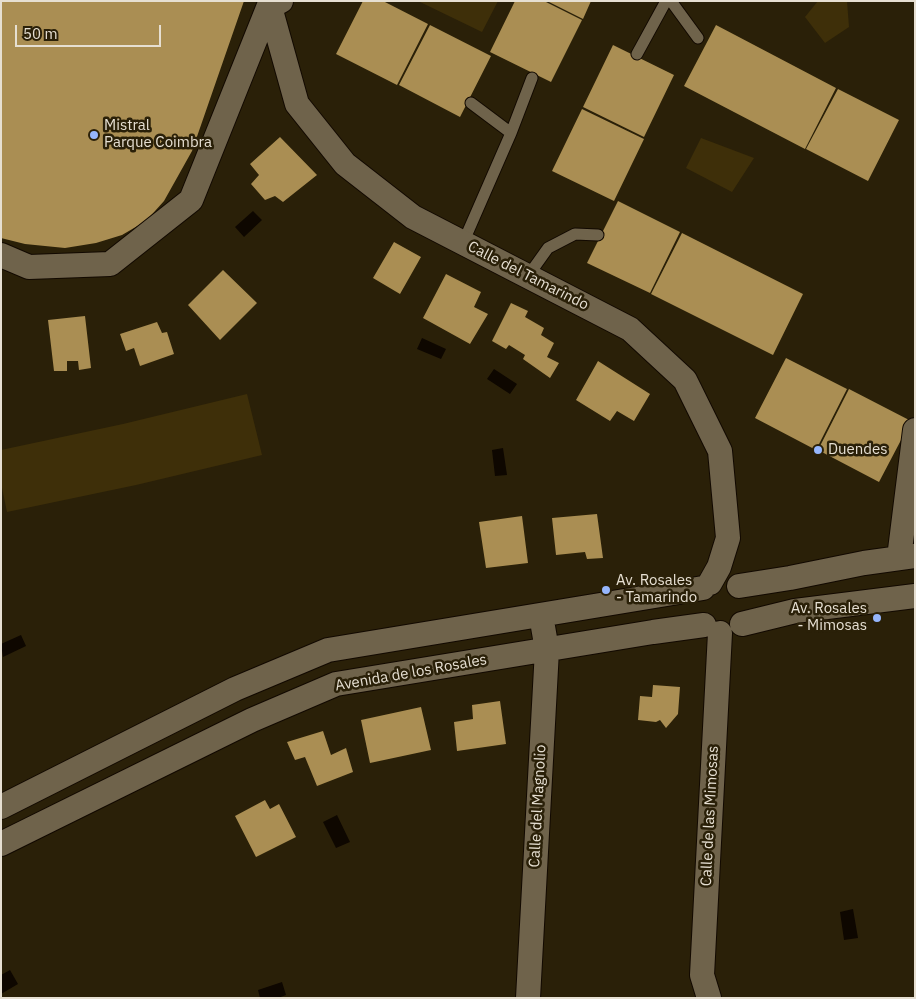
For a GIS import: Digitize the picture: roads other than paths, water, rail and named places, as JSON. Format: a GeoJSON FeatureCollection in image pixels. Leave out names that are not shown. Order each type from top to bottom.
{"type":"FeatureCollection","features":[{"type":"Feature","properties":{"kind":"street","name":"Calle del Tamarindo"},"geometry":{"type":"LineString","coordinates":[[274,3],[297,104],[345,164],[413,217],[630,329],[685,380],[720,451],[728,538],[719,567],[707,586]]}},
{"type":"Feature","properties":{"kind":"street"},"geometry":{"type":"LineString","coordinates":[[1,256],[29,267],[110,264],[191,200],[274,3]]}},
{"type":"Feature","properties":{"kind":"street"},"geometry":{"type":"LineString","coordinates":[[739,586],[907,557],[915,430]]}},
{"type":"Feature","properties":{"kind":"street"},"geometry":{"type":"LineString","coordinates":[[1,807],[235,689],[328,650],[540,616],[707,586],[725,580],[739,586],[745,592],[749,609],[746,617],[722,627],[699,619],[696,603],[707,586]]}},
{"type":"Feature","properties":{"kind":"street","name":"Avenida de los Rosales"},"geometry":{"type":"LineString","coordinates":[[1,844],[252,720],[336,684],[653,632],[722,627],[795,611],[915,596]]}},
{"type":"Feature","properties":{"kind":"street","name":"Calle del Magnolio"},"geometry":{"type":"LineString","coordinates":[[528,998],[547,650],[540,616]]}},
{"type":"Feature","properties":{"kind":"street","name":"Calle de las Mimosas"},"geometry":{"type":"LineString","coordinates":[[709,998],[702,975],[722,627]]}},
{"type":"Feature","properties":{"kind":"lane"},"geometry":{"type":"LineString","coordinates":[[637,54],[666,1]]}},
{"type":"Feature","properties":{"kind":"lane"},"geometry":{"type":"LineString","coordinates":[[671,1],[698,38]]}},
{"type":"Feature","properties":{"kind":"lane"},"geometry":{"type":"LineString","coordinates":[[463,243],[511,133],[532,78]]}},
{"type":"Feature","properties":{"kind":"lane"},"geometry":{"type":"LineString","coordinates":[[471,103],[511,133]]}},
{"type":"Feature","properties":{"kind":"lane"},"geometry":{"type":"LineString","coordinates":[[528,276],[548,248],[575,234],[598,235]]}},
{"type":"Feature","properties":{"kind":"place","name":"Mistral Parque Coimbra"},"geometry":{"type":"Point","coordinates":[94,135]}},
{"type":"Feature","properties":{"kind":"place","name":"Duendes"},"geometry":{"type":"Point","coordinates":[818,450]}},
{"type":"Feature","properties":{"kind":"place","name":"Av. Rosales - Tamarindo"},"geometry":{"type":"Point","coordinates":[606,590]}},
{"type":"Feature","properties":{"kind":"place","name":"Av. Rosales - Mimosas"},"geometry":{"type":"Point","coordinates":[877,618]}}]}
